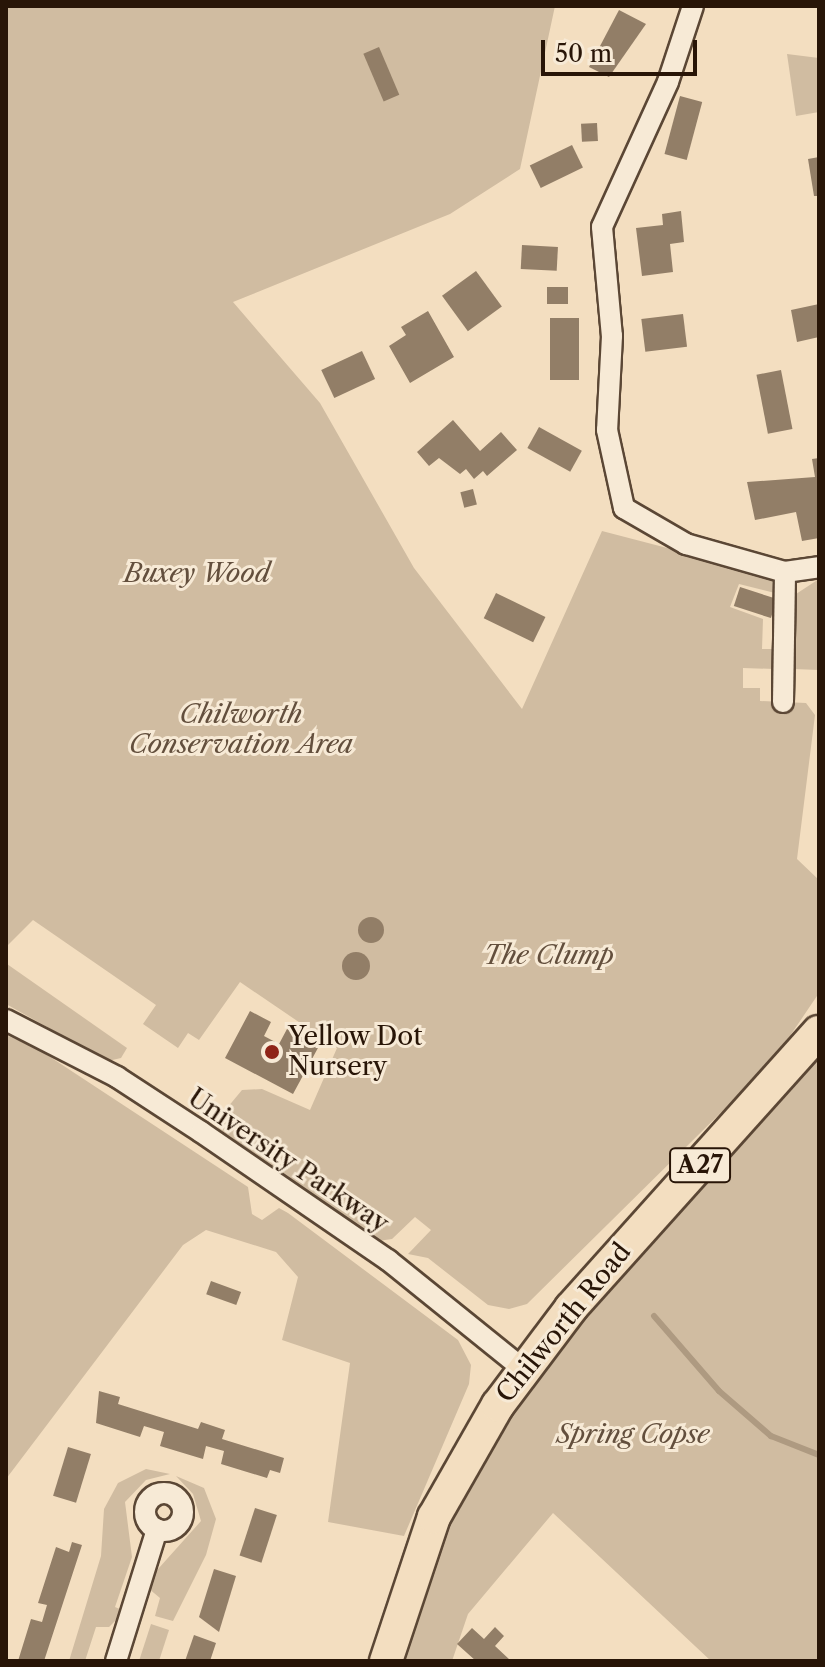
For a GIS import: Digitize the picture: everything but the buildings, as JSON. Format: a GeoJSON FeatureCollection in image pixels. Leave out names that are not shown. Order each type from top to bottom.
{"type":"FeatureCollection","features":[{"type":"Feature","properties":{"kind":"main road","name":"Chilworth Road"},"geometry":{"type":"LineString","coordinates":[[386,1661],[434,1517],[523,1369],[625,1245],[819,1032]]}},
{"type":"Feature","properties":{"kind":"street"},"geometry":{"type":"LineString","coordinates":[[693,6],[668,82],[602,227],[612,336],[607,430],[624,508],[686,544],[785,572],[819,567]]}},
{"type":"Feature","properties":{"kind":"street"},"geometry":{"type":"LineString","coordinates":[[783,702],[785,572]]}},
{"type":"Feature","properties":{"kind":"street","name":"University Parkway"},"geometry":{"type":"LineString","coordinates":[[6,1020],[117,1077],[267,1176],[388,1260],[523,1369]]}},
{"type":"Feature","properties":{"kind":"street"},"geometry":{"type":"LineString","coordinates":[[116,1661],[157,1529]]}},
{"type":"Feature","properties":{"kind":"green space","name":"Chilworth Conservation Area"},"geometry":{"type":"Polygon","coordinates":[[[6,6],[555,6],[520,169],[450,214],[233,302],[320,403],[414,568],[522,709],[602,531],[775,576],[779,594],[739,584],[730,607],[763,619],[762,649],[775,649],[774,669],[743,668],[743,688],[760,688],[760,701],[806,703],[815,715],[797,859],[819,880],[819,993],[773,1061],[527,1304],[509,1309],[488,1305],[428,1258],[408,1254],[431,1230],[415,1217],[392,1239],[378,1241],[218,1128],[217,1120],[242,1090],[262,1089],[310,1110],[337,1048],[240,982],[199,1040],[188,1033],[178,1048],[143,1024],[156,1005],[33,920],[6,947],[6,6]]]}},
{"type":"Feature","properties":{"kind":"green space"},"geometry":{"type":"Polygon","coordinates":[[[787,54],[819,58],[819,112],[796,116],[787,54]]]}},
{"type":"Feature","properties":{"kind":"green space"},"geometry":{"type":"Polygon","coordinates":[[[819,579],[819,670],[793,669],[796,594],[819,579]]]}},
{"type":"Feature","properties":{"kind":"green space"},"geometry":{"type":"Polygon","coordinates":[[[7,964],[127,1048],[121,1058],[108,1061],[6,1004],[7,964]]]}},
{"type":"Feature","properties":{"kind":"green space"},"geometry":{"type":"Polygon","coordinates":[[[6,1035],[38,1049],[248,1187],[252,1214],[262,1220],[279,1208],[288,1213],[458,1340],[471,1365],[469,1384],[404,1536],[328,1522],[350,1363],[282,1340],[298,1277],[276,1252],[206,1230],[183,1245],[6,1479],[6,1035]]]}},
{"type":"Feature","properties":{"kind":"green space","name":"Spring Copse"},"geometry":{"type":"Polygon","coordinates":[[[819,1058],[819,1661],[711,1661],[553,1513],[468,1614],[452,1661],[402,1661],[439,1542],[519,1394],[819,1058]]]}},
{"type":"Feature","properties":{"kind":"green space"},"geometry":{"type":"Polygon","coordinates":[[[146,1469],[170,1474],[146,1480],[125,1502],[132,1557],[115,1607],[122,1610],[109,1627],[96,1627],[85,1661],[69,1661],[101,1556],[104,1509],[118,1483],[146,1469]]]}},
{"type":"Feature","properties":{"kind":"green space"},"geometry":{"type":"Polygon","coordinates":[[[176,1476],[204,1488],[216,1519],[206,1555],[173,1621],[155,1616],[160,1598],[148,1588],[150,1578],[201,1521],[193,1494],[176,1476]]]}},
{"type":"Feature","properties":{"kind":"green space"},"geometry":{"type":"Polygon","coordinates":[[[151,1624],[169,1630],[159,1661],[139,1661],[151,1624]]]}},
{"type":"Feature","properties":{"kind":"waterway"},"geometry":{"type":"LineString","coordinates":[[654,1316],[719,1391],[771,1436],[819,1455]]}},
{"type":"Feature","properties":{"kind":"place","name":"Yellow Dot Nursery"},"geometry":{"type":"Point","coordinates":[272,1052]}},
{"type":"Feature","properties":{"kind":"park label","name":"Buxey Wood"},"geometry":{"type":"Point","coordinates":[197,574]}},
{"type":"Feature","properties":{"kind":"park label","name":"The Clump"},"geometry":{"type":"Point","coordinates":[549,956]}}]}
